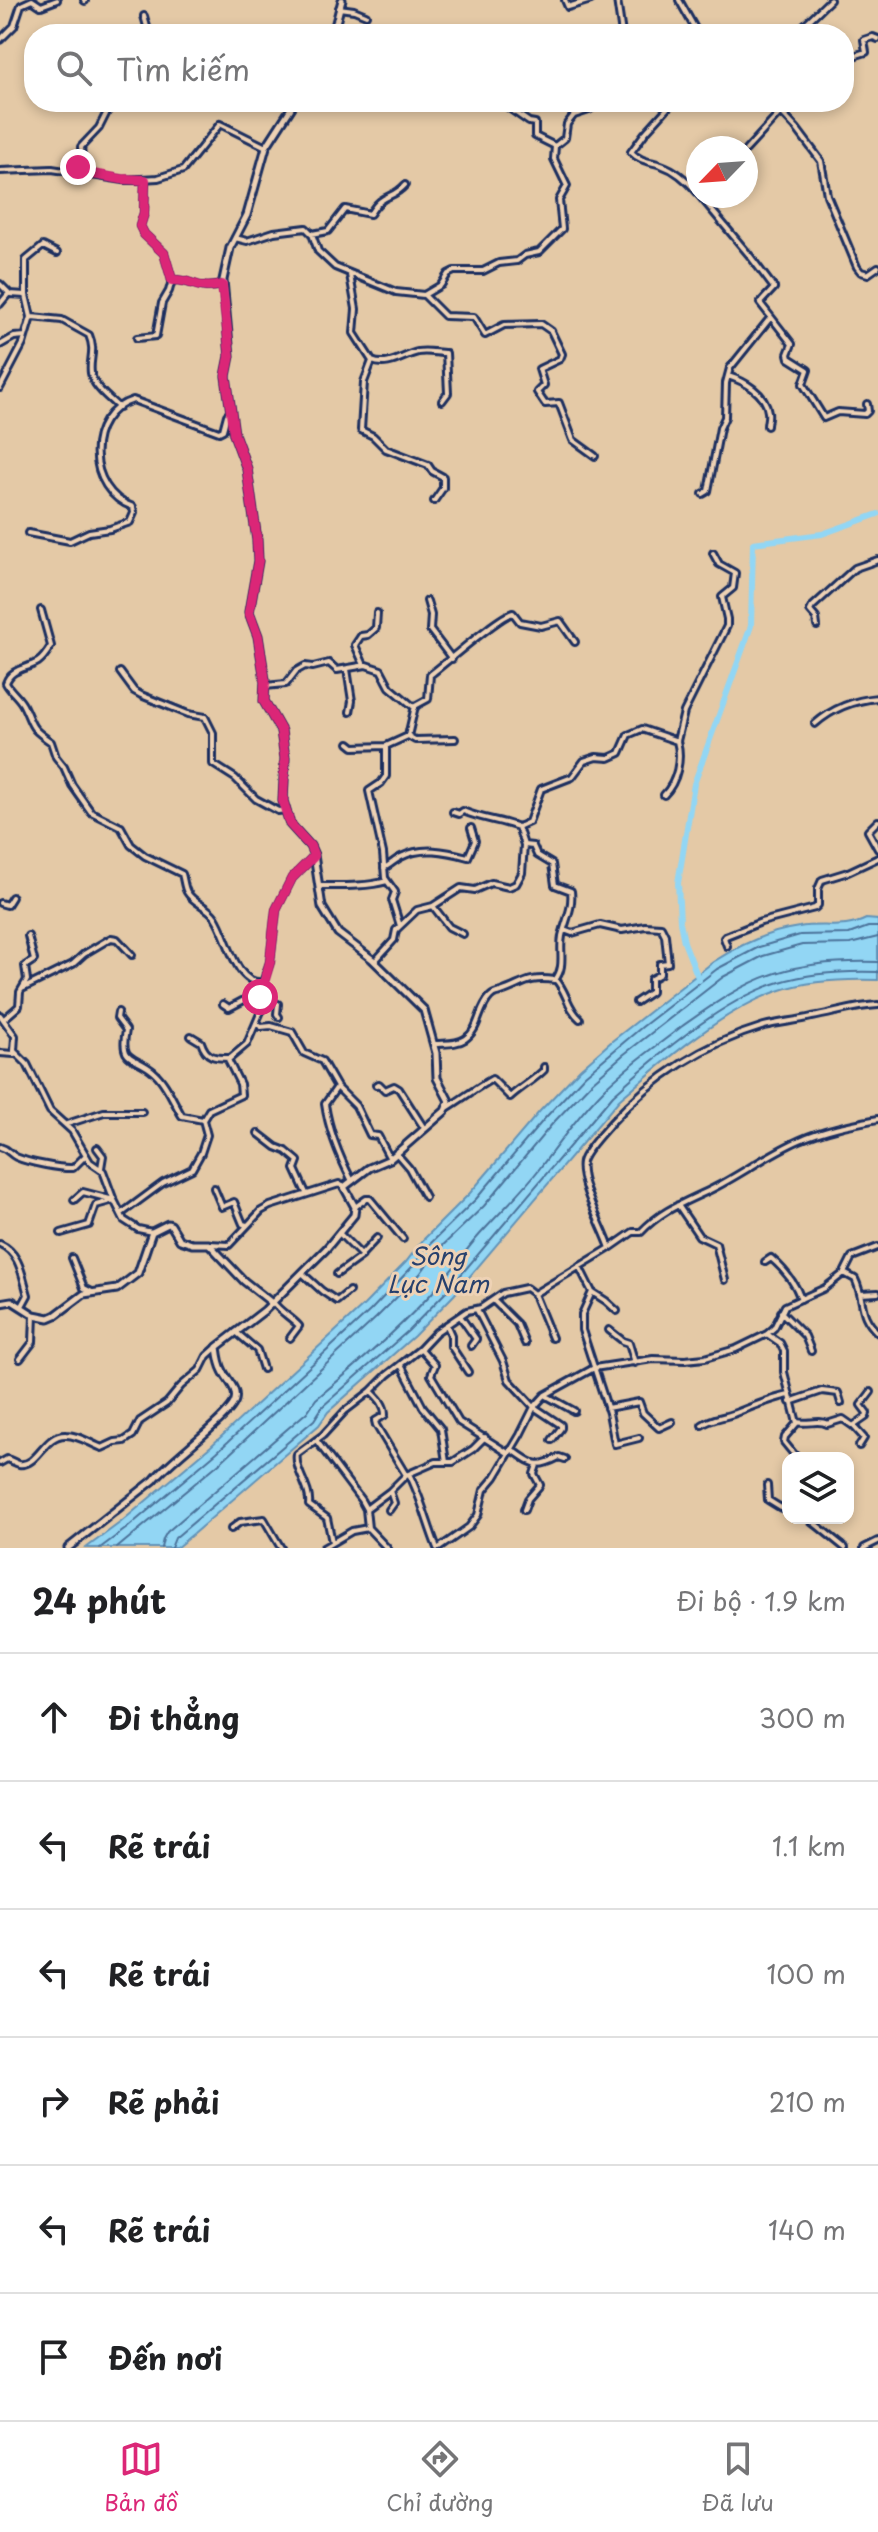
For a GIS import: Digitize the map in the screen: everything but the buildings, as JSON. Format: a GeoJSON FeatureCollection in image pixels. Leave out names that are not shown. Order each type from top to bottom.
{"type":"FeatureCollection","features":[{"type":"Feature","properties":{"kind":"street"},"geometry":{"type":"LineString","coordinates":[[0,40],[14,26],[21,5],[32,0],[41,6],[57,0]]}},
{"type":"Feature","properties":{"kind":"street"},"geometry":{"type":"LineString","coordinates":[[335,24],[342,0]]}},
{"type":"Feature","properties":{"kind":"street"},"geometry":{"type":"LineString","coordinates":[[565,0],[568,7],[591,0]]}},
{"type":"Feature","properties":{"kind":"street"},"geometry":{"type":"LineString","coordinates":[[617,0],[621,24]]}},
{"type":"Feature","properties":{"kind":"street"},"geometry":{"type":"LineString","coordinates":[[679,0],[692,24]]}},
{"type":"Feature","properties":{"kind":"street"},"geometry":{"type":"LineString","coordinates":[[805,24],[830,0]]}},
{"type":"Feature","properties":{"kind":"street"},"geometry":{"type":"LineString","coordinates":[[339,8],[366,15]]}},
{"type":"Feature","properties":{"kind":"street"},"geometry":{"type":"LineString","coordinates":[[144,16],[146,24]]}},
{"type":"Feature","properties":{"kind":"street"},"geometry":{"type":"LineString","coordinates":[[854,56],[866,52],[864,40],[878,39]]}},
{"type":"Feature","properties":{"kind":"street"},"geometry":{"type":"LineString","coordinates":[[76,171],[82,159],[81,147],[99,128],[107,112]]}},
{"type":"Feature","properties":{"kind":"street"},"geometry":{"type":"LineString","coordinates":[[289,112],[266,147],[247,215],[230,248],[222,285],[230,356],[226,376],[234,434],[247,469],[258,561],[249,612],[258,636],[264,701],[281,731],[285,758],[282,797],[290,824],[310,846],[314,856],[322,907],[336,931],[375,961],[423,1008],[434,1044],[436,1072],[447,1094],[447,1108]]}},
{"type":"Feature","properties":{"kind":"street"},"geometry":{"type":"LineString","coordinates":[[515,112],[535,123],[535,136],[555,146]]}},
{"type":"Feature","properties":{"kind":"street"},"geometry":{"type":"LineString","coordinates":[[235,238],[247,241],[279,231],[306,228],[321,254],[335,267],[396,292],[424,295],[441,285],[454,271],[483,271],[499,263],[517,261],[525,255],[539,252],[562,229],[559,200],[567,186],[554,159],[555,146],[565,138],[567,124],[578,112]]}},
{"type":"Feature","properties":{"kind":"street"},"geometry":{"type":"LineString","coordinates":[[664,112],[631,152],[642,161],[669,169],[686,180]]}},
{"type":"Feature","properties":{"kind":"street"},"geometry":{"type":"LineString","coordinates":[[758,136],[779,112]]}},
{"type":"Feature","properties":{"kind":"street"},"geometry":{"type":"LineString","coordinates":[[781,112],[821,161],[827,195],[858,270],[868,274],[878,267]]}},
{"type":"Feature","properties":{"kind":"street"},"geometry":{"type":"LineString","coordinates":[[0,171],[35,168],[145,180],[183,170],[220,124],[266,147]]}},
{"type":"Feature","properties":{"kind":"street"},"geometry":{"type":"LineString","coordinates":[[137,338],[156,336],[162,303],[172,280],[164,253],[140,226],[144,213],[145,180]]}},
{"type":"Feature","properties":{"kind":"street"},"geometry":{"type":"LineString","coordinates":[[312,234],[328,231],[345,209],[370,214],[381,199],[405,185]]}},
{"type":"Feature","properties":{"kind":"street"},"geometry":{"type":"LineString","coordinates":[[709,208],[773,286],[760,303],[792,344],[789,358],[808,370],[803,384],[824,418],[838,412],[865,414],[867,404]]}},
{"type":"Feature","properties":{"kind":"street"},"geometry":{"type":"LineString","coordinates":[[0,388],[22,347],[31,317],[26,295],[25,262],[43,246],[57,253]]}},
{"type":"Feature","properties":{"kind":"street"},"geometry":{"type":"LineString","coordinates":[[350,275],[356,309],[354,333],[372,361],[379,364],[396,361],[425,351],[446,353],[448,393],[442,401]]}},
{"type":"Feature","properties":{"kind":"street"},"geometry":{"type":"LineString","coordinates":[[172,280],[180,279],[205,288],[222,285]]}},
{"type":"Feature","properties":{"kind":"street"},"geometry":{"type":"LineString","coordinates":[[0,284],[9,293],[26,295]]}},
{"type":"Feature","properties":{"kind":"street"},"geometry":{"type":"LineString","coordinates":[[0,304],[9,293]]}},
{"type":"Feature","properties":{"kind":"street"},"geometry":{"type":"LineString","coordinates":[[424,295],[445,316],[475,317],[485,335],[511,324],[541,324],[549,329],[562,354],[560,359],[539,368],[544,385],[537,392],[545,404],[559,403],[573,440],[595,456]]}},
{"type":"Feature","properties":{"kind":"street"},"geometry":{"type":"LineString","coordinates":[[31,317],[62,320],[89,335],[94,351],[93,379],[119,408]]}},
{"type":"Feature","properties":{"kind":"street"},"geometry":{"type":"LineString","coordinates":[[703,494],[708,491],[720,428],[725,417],[728,376],[737,356],[771,317]]}},
{"type":"Feature","properties":{"kind":"street"},"geometry":{"type":"LineString","coordinates":[[0,345],[14,337],[25,336]]}},
{"type":"Feature","properties":{"kind":"street"},"geometry":{"type":"LineString","coordinates":[[372,361],[364,382],[361,430],[373,436],[383,447],[429,465],[432,471],[443,477],[444,486],[434,501]]}},
{"type":"Feature","properties":{"kind":"street"},"geometry":{"type":"LineString","coordinates":[[728,376],[743,380],[753,388],[768,410],[767,426]]}},
{"type":"Feature","properties":{"kind":"street"},"geometry":{"type":"LineString","coordinates":[[28,533],[70,541],[89,532],[130,522],[133,507],[125,505],[111,493],[102,481],[96,463],[98,437],[108,419],[119,408],[133,400],[219,432],[223,430],[227,415],[231,412]]}},
{"type":"Feature","properties":{"kind":"street"},"geometry":{"type":"LineString","coordinates":[[664,795],[673,787],[680,752],[677,741],[684,712],[727,624],[722,597],[733,588],[735,573],[719,564],[713,553]]}},
{"type":"Feature","properties":{"kind":"street"},"geometry":{"type":"LineString","coordinates":[[817,626],[816,618],[810,611],[812,607],[855,568],[878,560]]}},
{"type":"Feature","properties":{"kind":"street"},"geometry":{"type":"LineString","coordinates":[[427,601],[431,615],[430,630],[452,659]]}},
{"type":"Feature","properties":{"kind":"street"},"geometry":{"type":"LineString","coordinates":[[41,610],[51,646],[38,662],[16,671],[6,680],[7,686],[23,705],[30,725],[51,742],[69,781],[91,812],[121,827],[131,845],[145,856],[182,874],[190,896],[213,915],[222,929],[230,953],[246,978],[252,983],[263,982]]}},
{"type":"Feature","properties":{"kind":"street"},"geometry":{"type":"LineString","coordinates":[[364,665],[355,645],[361,636],[368,635],[376,628],[377,613]]}},
{"type":"Feature","properties":{"kind":"street"},"geometry":{"type":"LineString","coordinates":[[408,736],[415,708],[427,701],[430,675],[503,616],[511,613],[520,622],[532,625],[544,626],[560,621],[575,642]]}},
{"type":"Feature","properties":{"kind":"street"},"geometry":{"type":"LineString","coordinates":[[265,686],[286,684],[296,671],[305,666],[329,663],[336,670],[364,665],[382,671],[390,687],[415,708]]}},
{"type":"Feature","properties":{"kind":"street"},"geometry":{"type":"LineString","coordinates":[[347,669],[352,701],[350,712]]}},
{"type":"Feature","properties":{"kind":"street"},"geometry":{"type":"LineString","coordinates":[[120,672],[134,691],[141,695],[188,714],[205,717],[213,733],[213,764],[261,801],[278,811],[286,810]]}},
{"type":"Feature","properties":{"kind":"street"},"geometry":{"type":"LineString","coordinates":[[815,724],[854,701],[878,698]]}},
{"type":"Feature","properties":{"kind":"street"},"geometry":{"type":"LineString","coordinates":[[453,812],[459,814],[463,811],[518,827],[529,822],[541,789],[572,777],[584,761],[619,754],[628,735],[642,729],[677,741]]}},
{"type":"Feature","properties":{"kind":"street"},"geometry":{"type":"LineString","coordinates":[[408,736],[415,740],[455,739]]}},
{"type":"Feature","properties":{"kind":"street"},"geometry":{"type":"LineString","coordinates":[[349,743],[354,747],[386,746],[408,736]]}},
{"type":"Feature","properties":{"kind":"street"},"geometry":{"type":"LineString","coordinates":[[386,746],[386,776],[369,791],[387,881],[395,892],[392,900],[400,926]]}},
{"type":"Feature","properties":{"kind":"street"},"geometry":{"type":"LineString","coordinates":[[878,821],[868,831],[878,849]]}},
{"type":"Feature","properties":{"kind":"street"},"geometry":{"type":"LineString","coordinates":[[375,961],[393,942],[396,930],[417,910],[433,906],[461,888],[476,889],[490,883],[513,886],[522,873],[524,845],[518,827]]}},
{"type":"Feature","properties":{"kind":"street"},"geometry":{"type":"LineString","coordinates":[[384,868],[403,856],[422,850],[470,857],[475,841],[471,828]]}},
{"type":"Feature","properties":{"kind":"street"},"geometry":{"type":"LineString","coordinates":[[524,845],[533,846],[537,855],[552,864],[555,885],[571,891],[572,907],[561,941],[562,966],[556,980]]}},
{"type":"Feature","properties":{"kind":"street"},"geometry":{"type":"LineString","coordinates":[[191,1036],[201,1042],[204,1051],[214,1058],[229,1058],[247,1044],[262,1009],[263,982],[270,962],[276,910],[292,878],[314,856]]}},
{"type":"Feature","properties":{"kind":"street"},"geometry":{"type":"LineString","coordinates":[[727,946],[726,936],[761,922],[815,908],[819,903],[818,889],[822,880],[878,858]]}},
{"type":"Feature","properties":{"kind":"street"},"geometry":{"type":"LineString","coordinates":[[319,886],[341,883],[367,885],[387,881]]}},
{"type":"Feature","properties":{"kind":"street"},"geometry":{"type":"LineString","coordinates":[[0,903],[7,905],[12,897]]}},
{"type":"Feature","properties":{"kind":"street"},"geometry":{"type":"LineString","coordinates":[[433,906],[449,927],[463,934]]}},
{"type":"Feature","properties":{"kind":"street"},"geometry":{"type":"LineString","coordinates":[[564,930],[572,933],[600,925],[620,930],[661,927],[666,939],[668,963],[660,964],[660,974],[651,979],[651,992],[636,1002]]}},
{"type":"Feature","properties":{"kind":"street"},"geometry":{"type":"LineString","coordinates":[[28,936],[34,960],[25,966],[27,980],[19,1006],[2,1017],[15,1036],[13,1049],[27,1064],[50,1111],[67,1124],[90,1162],[101,1168]]}},
{"type":"Feature","properties":{"kind":"street"},"geometry":{"type":"LineString","coordinates":[[22,989],[57,973],[111,938],[117,939],[132,955]]}},
{"type":"Feature","properties":{"kind":"street"},"geometry":{"type":"LineString","coordinates":[[434,1044],[459,1042],[466,1038],[478,1024],[493,994],[527,980],[556,980],[563,988],[569,1007],[580,1019]]}},
{"type":"Feature","properties":{"kind":"street"},"geometry":{"type":"LineString","coordinates":[[223,1004],[229,1008],[246,999],[277,1003],[279,1017]]}},
{"type":"Feature","properties":{"kind":"street"},"geometry":{"type":"LineString","coordinates":[[610,1248],[588,1191],[582,1164],[585,1154],[623,1110],[678,1065],[713,1044],[765,1026],[858,1006],[878,1005]]}},
{"type":"Feature","properties":{"kind":"street"},"geometry":{"type":"LineString","coordinates":[[118,1012],[117,1018],[126,1028],[123,1044],[129,1057],[157,1075],[182,1116],[203,1120]]}},
{"type":"Feature","properties":{"kind":"street"},"geometry":{"type":"LineString","coordinates":[[256,1022],[261,1027],[271,1026],[292,1032],[304,1053],[321,1060],[337,1087],[356,1106],[370,1135],[378,1136],[393,1156],[409,1168],[425,1197]]}},
{"type":"Feature","properties":{"kind":"street"},"geometry":{"type":"LineString","coordinates":[[0,1053],[17,1054]]}},
{"type":"Feature","properties":{"kind":"street"},"geometry":{"type":"LineString","coordinates":[[121,1214],[163,1183],[192,1169],[207,1135],[203,1120],[209,1110],[242,1093],[229,1058]]}},
{"type":"Feature","properties":{"kind":"street"},"geometry":{"type":"LineString","coordinates":[[344,1187],[369,1168],[393,1156],[474,1088],[492,1079],[510,1097],[538,1076],[544,1067]]}},
{"type":"Feature","properties":{"kind":"street"},"geometry":{"type":"LineString","coordinates":[[376,1085],[385,1090],[394,1086],[399,1089],[424,1128]]}},
{"type":"Feature","properties":{"kind":"street"},"geometry":{"type":"LineString","coordinates":[[337,1087],[325,1106],[330,1133],[352,1181]]}},
{"type":"Feature","properties":{"kind":"street"},"geometry":{"type":"LineString","coordinates":[[67,1124],[104,1112],[142,1112]]}},
{"type":"Feature","properties":{"kind":"street"},"geometry":{"type":"LineString","coordinates":[[534,1294],[633,1232],[641,1232],[658,1215],[800,1140],[842,1126],[878,1119]]}},
{"type":"Feature","properties":{"kind":"street"},"geometry":{"type":"LineString","coordinates":[[258,1133],[298,1161],[295,1169],[306,1193]]}},
{"type":"Feature","properties":{"kind":"street"},"geometry":{"type":"LineString","coordinates":[[0,1147],[26,1161],[60,1169],[73,1168],[86,1155]]}},
{"type":"Feature","properties":{"kind":"street"},"geometry":{"type":"LineString","coordinates":[[0,1463],[7,1459],[21,1464],[32,1460],[54,1437],[60,1435],[69,1434],[102,1448],[133,1435],[140,1421],[167,1403],[197,1373],[207,1356],[272,1302],[354,1215],[355,1207],[339,1184],[265,1208],[229,1245],[192,1244],[180,1240],[170,1224],[152,1232],[133,1227],[113,1199],[101,1168],[103,1156],[97,1148]]}},
{"type":"Feature","properties":{"kind":"street"},"geometry":{"type":"LineString","coordinates":[[214,1188],[222,1207],[235,1203],[243,1224],[247,1225]]}},
{"type":"Feature","properties":{"kind":"street"},"geometry":{"type":"LineString","coordinates":[[74,1200],[83,1192],[113,1199]]}},
{"type":"Feature","properties":{"kind":"street"},"geometry":{"type":"LineString","coordinates":[[61,1233],[89,1225],[96,1205],[113,1199]]}},
{"type":"Feature","properties":{"kind":"street"},"geometry":{"type":"LineString","coordinates":[[355,1207],[370,1199],[403,1239]]}},
{"type":"Feature","properties":{"kind":"street"},"geometry":{"type":"LineString","coordinates":[[678,1205],[699,1236],[716,1244],[725,1280]]}},
{"type":"Feature","properties":{"kind":"street"},"geometry":{"type":"LineString","coordinates":[[0,1303],[11,1300],[34,1315],[54,1317],[84,1294],[117,1289],[138,1273],[152,1232]]}},
{"type":"Feature","properties":{"kind":"street"},"geometry":{"type":"LineString","coordinates":[[339,1233],[362,1254]]}},
{"type":"Feature","properties":{"kind":"street"},"geometry":{"type":"LineString","coordinates":[[337,1274],[361,1258],[377,1238]]}},
{"type":"Feature","properties":{"kind":"street"},"geometry":{"type":"LineString","coordinates":[[0,1244],[11,1250],[19,1264],[28,1295],[22,1306]]}},
{"type":"Feature","properties":{"kind":"street"},"geometry":{"type":"LineString","coordinates":[[209,1244],[235,1274],[299,1326],[290,1338]]}},
{"type":"Feature","properties":{"kind":"street"},"geometry":{"type":"LineString","coordinates":[[371,1391],[382,1404],[385,1414],[375,1421],[376,1425],[419,1493],[420,1505],[438,1548],[469,1527],[476,1517],[484,1490],[495,1477],[534,1407],[545,1395],[594,1368],[653,1359],[705,1358],[736,1349],[774,1328],[787,1304],[825,1288],[844,1273],[852,1257],[878,1247]]}},
{"type":"Feature","properties":{"kind":"street"},"geometry":{"type":"LineString","coordinates":[[72,1258],[84,1288],[92,1292]]}},
{"type":"Feature","properties":{"kind":"street"},"geometry":{"type":"LineString","coordinates":[[765,1262],[771,1258],[781,1266],[795,1282],[801,1299]]}},
{"type":"Feature","properties":{"kind":"street"},"geometry":{"type":"LineString","coordinates":[[579,1266],[592,1292],[617,1311]]}},
{"type":"Feature","properties":{"kind":"street"},"geometry":{"type":"LineString","coordinates":[[301,1272],[337,1301],[349,1291]]}},
{"type":"Feature","properties":{"kind":"street"},"geometry":{"type":"LineString","coordinates":[[844,1273],[855,1279],[866,1322],[878,1333]]}},
{"type":"Feature","properties":{"kind":"street"},"geometry":{"type":"LineString","coordinates":[[333,1544],[327,1518],[309,1505],[309,1494],[295,1459],[299,1450],[316,1440],[436,1332],[467,1311],[477,1310],[503,1293],[529,1289],[534,1294],[552,1338]]}},
{"type":"Feature","properties":{"kind":"street"},"geometry":{"type":"LineString","coordinates":[[592,1292],[580,1321],[615,1444],[639,1438]]}},
{"type":"Feature","properties":{"kind":"street"},"geometry":{"type":"LineString","coordinates":[[860,1294],[878,1293]]}},
{"type":"Feature","properties":{"kind":"street"},"geometry":{"type":"LineString","coordinates":[[493,1300],[517,1324],[525,1343]]}},
{"type":"Feature","properties":{"kind":"street"},"geometry":{"type":"LineString","coordinates":[[477,1310],[506,1366],[509,1380],[534,1407],[561,1425],[552,1440]]}},
{"type":"Feature","properties":{"kind":"street"},"geometry":{"type":"LineString","coordinates":[[781,1312],[805,1336],[811,1351]]}},
{"type":"Feature","properties":{"kind":"street"},"geometry":{"type":"LineString","coordinates":[[20,1359],[33,1342],[34,1315]]}},
{"type":"Feature","properties":{"kind":"street"},"geometry":{"type":"LineString","coordinates":[[460,1316],[476,1339],[471,1346]]}},
{"type":"Feature","properties":{"kind":"street"},"geometry":{"type":"LineString","coordinates":[[447,1326],[451,1346],[468,1372]]}},
{"type":"Feature","properties":{"kind":"street"},"geometry":{"type":"LineString","coordinates":[[609,1330],[629,1343],[635,1363]]}},
{"type":"Feature","properties":{"kind":"street"},"geometry":{"type":"LineString","coordinates":[[236,1332],[257,1350],[263,1369]]}},
{"type":"Feature","properties":{"kind":"street"},"geometry":{"type":"LineString","coordinates":[[767,1334],[782,1346],[797,1422]]}},
{"type":"Feature","properties":{"kind":"street"},"geometry":{"type":"LineString","coordinates":[[68,1548],[154,1480],[163,1468],[232,1405],[235,1396],[222,1370],[217,1347]]}},
{"type":"Feature","properties":{"kind":"street"},"geometry":{"type":"LineString","coordinates":[[420,1349],[435,1365],[436,1369],[431,1375],[457,1420],[537,1465],[559,1457],[565,1459]]}},
{"type":"Feature","properties":{"kind":"street"},"geometry":{"type":"LineString","coordinates":[[401,1364],[423,1407],[443,1432],[446,1462]]}},
{"type":"Feature","properties":{"kind":"street"},"geometry":{"type":"LineString","coordinates":[[702,1425],[758,1403],[825,1391],[838,1393],[841,1403]]}},
{"type":"Feature","properties":{"kind":"street"},"geometry":{"type":"LineString","coordinates":[[853,1426],[866,1417],[867,1413],[861,1405],[871,1392]]}},
{"type":"Feature","properties":{"kind":"street"},"geometry":{"type":"LineString","coordinates":[[545,1395],[574,1411]]}},
{"type":"Feature","properties":{"kind":"street"},"geometry":{"type":"LineString","coordinates":[[607,1408],[639,1402],[643,1413],[657,1427],[672,1422]]}},
{"type":"Feature","properties":{"kind":"street"},"geometry":{"type":"LineString","coordinates":[[797,1422],[827,1424],[843,1419],[864,1438],[859,1446]]}},
{"type":"Feature","properties":{"kind":"street"},"geometry":{"type":"LineString","coordinates":[[792,1452],[784,1442],[797,1422]]}},
{"type":"Feature","properties":{"kind":"street"},"geometry":{"type":"LineString","coordinates":[[366,1509],[408,1475],[436,1462],[460,1459],[485,1437]]}},
{"type":"Feature","properties":{"kind":"street"},"geometry":{"type":"LineString","coordinates":[[316,1440],[366,1509],[368,1528],[387,1548]]}},
{"type":"Feature","properties":{"kind":"street"},"geometry":{"type":"LineString","coordinates":[[524,1510],[528,1499],[540,1485],[534,1474],[537,1465]]}},
{"type":"Feature","properties":{"kind":"street"},"geometry":{"type":"LineString","coordinates":[[767,1485],[768,1500],[782,1507]]}},
{"type":"Feature","properties":{"kind":"street"},"geometry":{"type":"LineString","coordinates":[[389,1510],[394,1503],[390,1491]]}},
{"type":"Feature","properties":{"kind":"street"},"geometry":{"type":"LineString","coordinates":[[231,1529],[240,1522],[264,1519],[281,1548]]}},
{"type":"Feature","properties":{"kind":"street"},"geometry":{"type":"LineString","coordinates":[[815,1524],[845,1548]]}},
{"type":"Feature","properties":{"kind":"street"},"geometry":{"type":"LineString","coordinates":[[323,1548],[352,1531],[368,1528]]}},
{"type":"Feature","properties":{"kind":"street"},"geometry":{"type":"LineString","coordinates":[[864,1548],[878,1541]]}},
{"type":"Feature","properties":{"kind":"water","name":"Sông Lục Nam"},"geometry":{"type":"Polygon","coordinates":[[[866,919],[878,920],[878,980],[829,981],[781,990],[738,1009],[675,1053],[619,1100],[454,1295],[414,1336],[328,1412],[319,1425],[176,1548],[86,1548],[211,1446],[364,1305],[470,1193],[540,1111],[612,1041],[713,962],[743,945],[788,929],[850,924],[866,919]]]}},
{"type":"Feature","properties":{"kind":"waterway"},"geometry":{"type":"LineString","coordinates":[[699,980],[684,942],[678,883],[694,784],[751,626],[753,543],[822,534],[878,514]]}},
{"type":"Feature","properties":{"kind":"route"},"geometry":{"type":"LineString","coordinates":[[78,167],[76,171],[93,175],[145,180],[144,213],[140,226],[164,253],[172,280],[180,279],[205,288],[222,285],[230,356],[226,376],[234,434],[246,463],[257,540],[258,561],[249,612],[258,636],[265,680],[263,698],[281,731],[285,758],[283,801],[290,824],[310,846],[314,856],[292,878],[276,910],[270,962],[260,997]]}}]}
